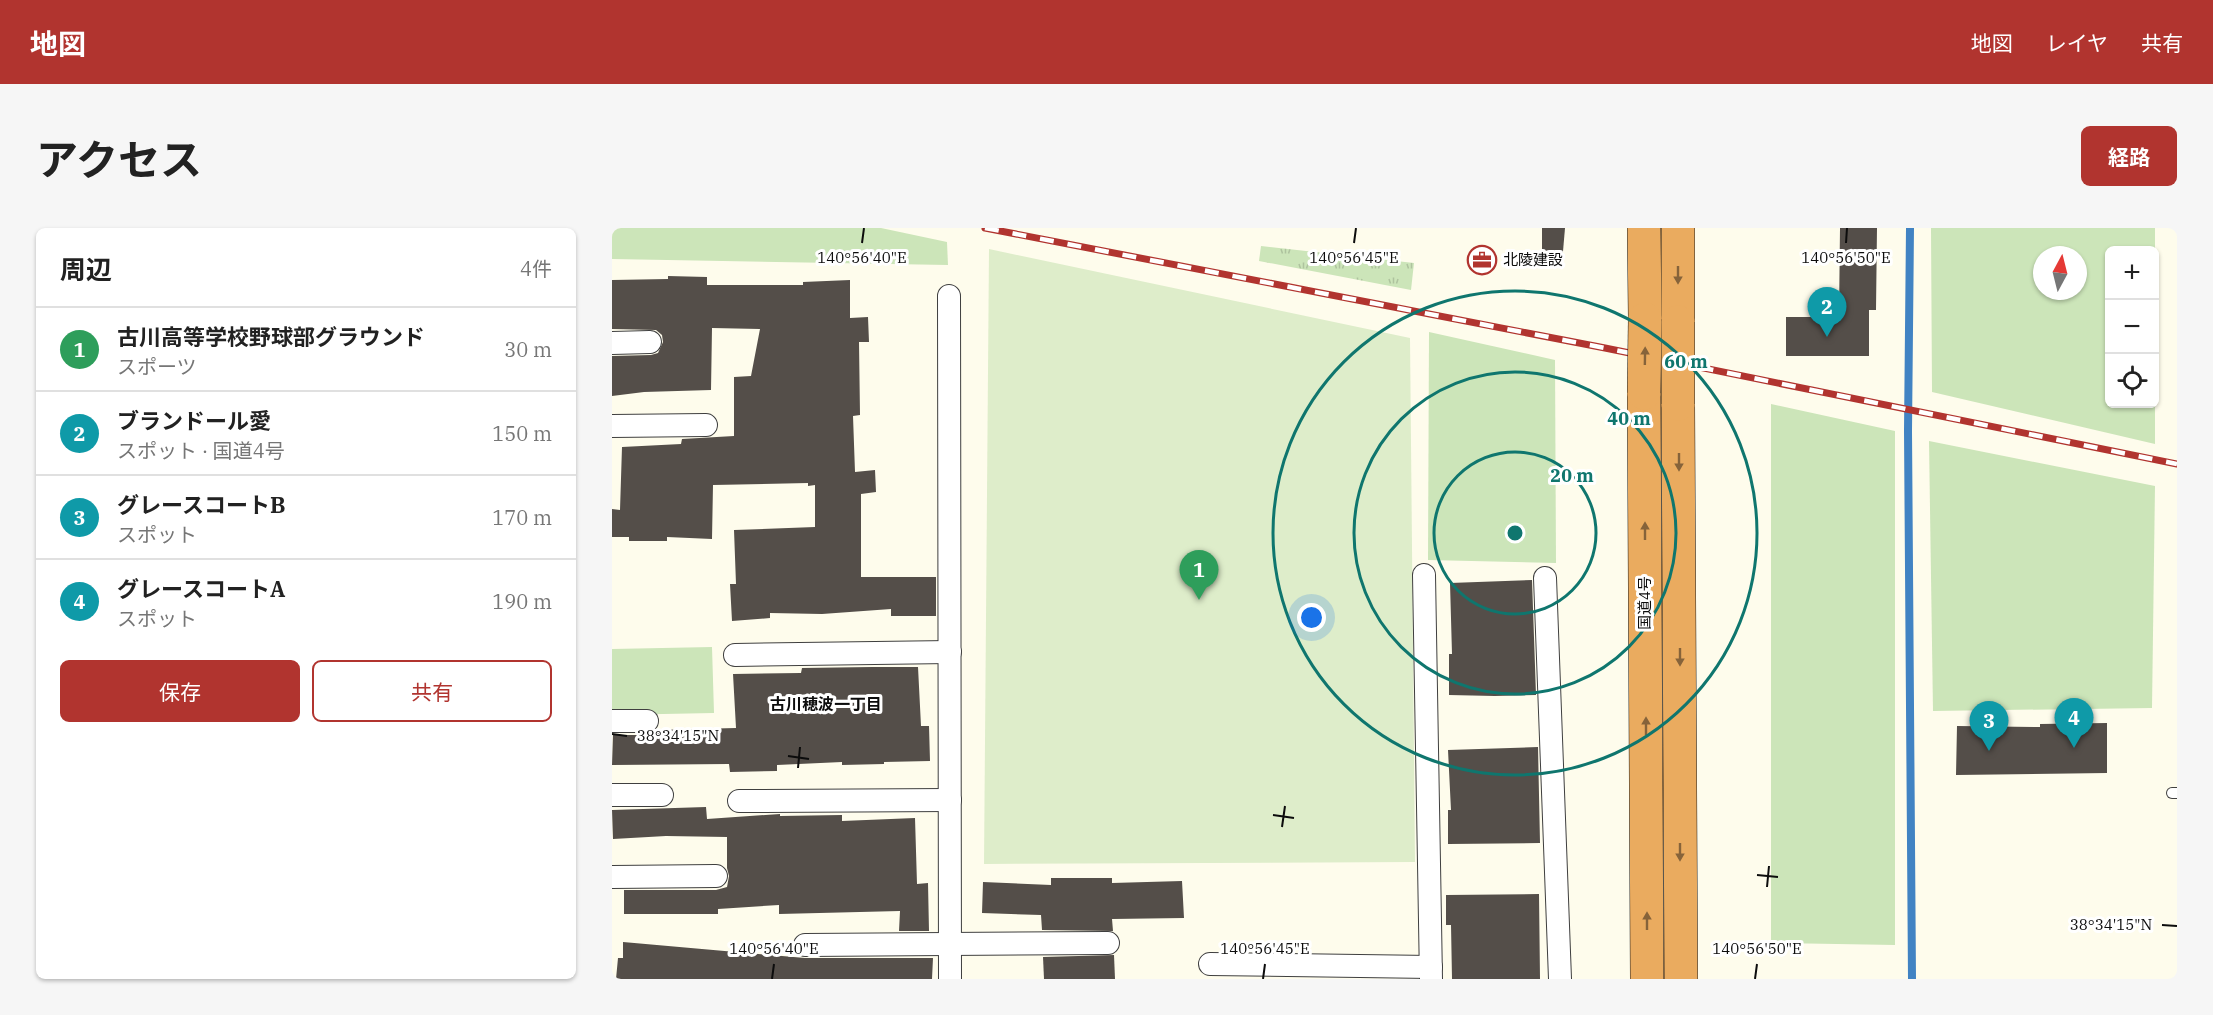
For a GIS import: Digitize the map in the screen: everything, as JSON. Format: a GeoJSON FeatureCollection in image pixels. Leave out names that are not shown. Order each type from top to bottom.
{"type":"FeatureCollection","features":[{"type":"Feature","properties":{"kind":"highway","name":"国道4号"},"geometry":{"type":"LineString","coordinates":[[1644,228],[1647,979]]}},
{"type":"Feature","properties":{"kind":"highway"},"geometry":{"type":"LineString","coordinates":[[1678,228],[1681,979]]}},
{"type":"Feature","properties":{"kind":"street"},"geometry":{"type":"LineString","coordinates":[[949,296],[951,979]]}},
{"type":"Feature","properties":{"kind":"street"},"geometry":{"type":"LineString","coordinates":[[612,343],[650,342]]}},
{"type":"Feature","properties":{"kind":"street"},"geometry":{"type":"LineString","coordinates":[[612,426],[706,425]]}},
{"type":"Feature","properties":{"kind":"street"},"geometry":{"type":"LineString","coordinates":[[1210,964],[1431,973],[1424,575]]}},
{"type":"Feature","properties":{"kind":"street"},"geometry":{"type":"LineString","coordinates":[[1545,578],[1560,979]]}},
{"type":"Feature","properties":{"kind":"street"},"geometry":{"type":"LineString","coordinates":[[735,655],[950,652]]}},
{"type":"Feature","properties":{"kind":"street"},"geometry":{"type":"LineString","coordinates":[[612,721],[647,721]]}},
{"type":"Feature","properties":{"kind":"street"},"geometry":{"type":"LineString","coordinates":[[612,795],[662,795]]}},
{"type":"Feature","properties":{"kind":"street"},"geometry":{"type":"LineString","coordinates":[[739,801],[950,800]]}},
{"type":"Feature","properties":{"kind":"street"},"geometry":{"type":"LineString","coordinates":[[612,877],[716,876]]}},
{"type":"Feature","properties":{"kind":"street"},"geometry":{"type":"LineString","coordinates":[[805,945],[1108,943]]}},
{"type":"Feature","properties":{"kind":"green space"},"geometry":{"type":"Polygon","coordinates":[[[612,228],[881,228],[947,242],[948,265],[612,259],[612,228]]]}},
{"type":"Feature","properties":{"kind":"green space"},"geometry":{"type":"Polygon","coordinates":[[[1931,228],[2155,228],[2155,246],[2105,246],[2105,408],[2155,408],[2155,444],[1932,392],[1931,228]]]}},
{"type":"Feature","properties":{"kind":"green space"},"geometry":{"type":"Polygon","coordinates":[[[1261,246],[1414,263],[1411,290],[1259,261],[1261,246]]]}},
{"type":"Feature","properties":{"kind":"green space"},"geometry":{"type":"Polygon","coordinates":[[[989,249],[1410,338],[1415,862],[984,864],[989,249]]]}},
{"type":"Feature","properties":{"kind":"green space"},"geometry":{"type":"Polygon","coordinates":[[[1429,332],[1555,360],[1556,563],[1428,560],[1429,332]]]}},
{"type":"Feature","properties":{"kind":"green space"},"geometry":{"type":"Polygon","coordinates":[[[1771,404],[1895,431],[1895,945],[1771,943],[1771,404]]]}},
{"type":"Feature","properties":{"kind":"green space"},"geometry":{"type":"Polygon","coordinates":[[[1929,441],[2155,486],[2152,708],[1933,711],[1929,441]]]}},
{"type":"Feature","properties":{"kind":"green space"},"geometry":{"type":"Polygon","coordinates":[[[712,647],[714,713],[612,715],[612,649],[712,647]]]}},
{"type":"Feature","properties":{"kind":"building"},"geometry":{"type":"Polygon","coordinates":[[[1542,228],[1565,228],[1562,263],[1542,263],[1542,228]]]}},
{"type":"Feature","properties":{"kind":"building"},"geometry":{"type":"Polygon","coordinates":[[[1840,228],[1877,228],[1876,310],[1869,310],[1869,356],[1786,356],[1786,317],[1839,317],[1840,228]]]}},
{"type":"Feature","properties":{"kind":"building"},"geometry":{"type":"Polygon","coordinates":[[[668,276],[707,277],[707,285],[803,285],[803,282],[850,280],[850,318],[868,317],[869,342],[859,342],[860,415],[853,416],[855,472],[875,470],[876,492],[861,494],[861,577],[936,577],[936,616],[891,616],[891,609],[822,614],[770,613],[770,618],[732,621],[730,584],[736,584],[734,530],[815,527],[815,485],[808,486],[808,483],[713,485],[712,539],[667,537],[667,541],[629,541],[629,537],[612,537],[612,509],[620,510],[622,447],[681,444],[682,439],[734,436],[734,377],[751,376],[760,329],[712,328],[711,390],[644,392],[612,396],[612,356],[651,355],[658,353],[663,342],[662,335],[656,330],[612,329],[612,280],[668,279],[668,276]]]}},
{"type":"Feature","properties":{"kind":"building"},"geometry":{"type":"Polygon","coordinates":[[[1532,580],[1536,695],[1449,695],[1449,654],[1452,654],[1450,583],[1532,580]]]}},
{"type":"Feature","properties":{"kind":"building"},"geometry":{"type":"Polygon","coordinates":[[[918,667],[921,726],[929,726],[930,761],[777,765],[777,771],[730,772],[729,764],[612,765],[613,735],[647,735],[656,730],[736,728],[733,674],[801,673],[802,668],[918,667]]]}},
{"type":"Feature","properties":{"kind":"building"},"geometry":{"type":"Polygon","coordinates":[[[2107,723],[2107,773],[1956,775],[1957,726],[2040,727],[2040,724],[2107,723]]]}},
{"type":"Feature","properties":{"kind":"building"},"geometry":{"type":"Polygon","coordinates":[[[1538,747],[1540,843],[1448,844],[1448,810],[1451,810],[1448,750],[1538,747]]]}},
{"type":"Feature","properties":{"kind":"building"},"geometry":{"type":"Polygon","coordinates":[[[706,807],[707,819],[780,814],[780,816],[842,815],[842,821],[915,818],[917,884],[928,883],[929,931],[899,931],[900,911],[779,914],[779,905],[718,909],[718,914],[624,914],[624,890],[716,890],[727,887],[729,876],[727,837],[666,836],[613,839],[612,810],[706,807]]]}},
{"type":"Feature","properties":{"kind":"building"},"geometry":{"type":"Polygon","coordinates":[[[1051,878],[1112,878],[1112,883],[1182,881],[1184,918],[1112,919],[1113,931],[1042,930],[1041,915],[982,913],[983,882],[1051,885],[1051,878]]]}},
{"type":"Feature","properties":{"kind":"building"},"geometry":{"type":"Polygon","coordinates":[[[1539,894],[1540,979],[1452,979],[1451,925],[1446,925],[1446,895],[1539,894]]]}},
{"type":"Feature","properties":{"kind":"building"},"geometry":{"type":"Polygon","coordinates":[[[623,942],[805,958],[933,958],[932,979],[616,979],[618,958],[623,958],[623,942]]]}},
{"type":"Feature","properties":{"kind":"building"},"geometry":{"type":"Polygon","coordinates":[[[1114,955],[1115,979],[1044,979],[1043,957],[1114,955]]]}},
{"type":"Feature","properties":{"kind":"waterway"},"geometry":{"type":"LineString","coordinates":[[1910,228],[1908,431],[1912,979]]}},
{"type":"Feature","properties":{"kind":"railway"},"geometry":{"type":"LineString","coordinates":[[985,228],[1605,348],[2177,464]]}},
{"type":"Feature","properties":{"kind":"place","name":"北陵建設"},"geometry":{"type":"Point","coordinates":[1482,260]}},
{"type":"Feature","properties":{"kind":"place","name":"ブランドール愛"},"geometry":{"type":"Point","coordinates":[1827,337]}},
{"type":"Feature","properties":{"kind":"place","name":"古川高等学校野球部グラウンド"},"geometry":{"type":"Point","coordinates":[1199,600]}},
{"type":"Feature","properties":{"kind":"place","name":"グレースコートA"},"geometry":{"type":"Point","coordinates":[2074,748]}},
{"type":"Feature","properties":{"kind":"place","name":"グレースコートB"},"geometry":{"type":"Point","coordinates":[1989,751]}},
{"type":"Feature","properties":{"kind":"district","name":"古川穂波一丁目"},"geometry":{"type":"Point","coordinates":[826,704]}}]}
